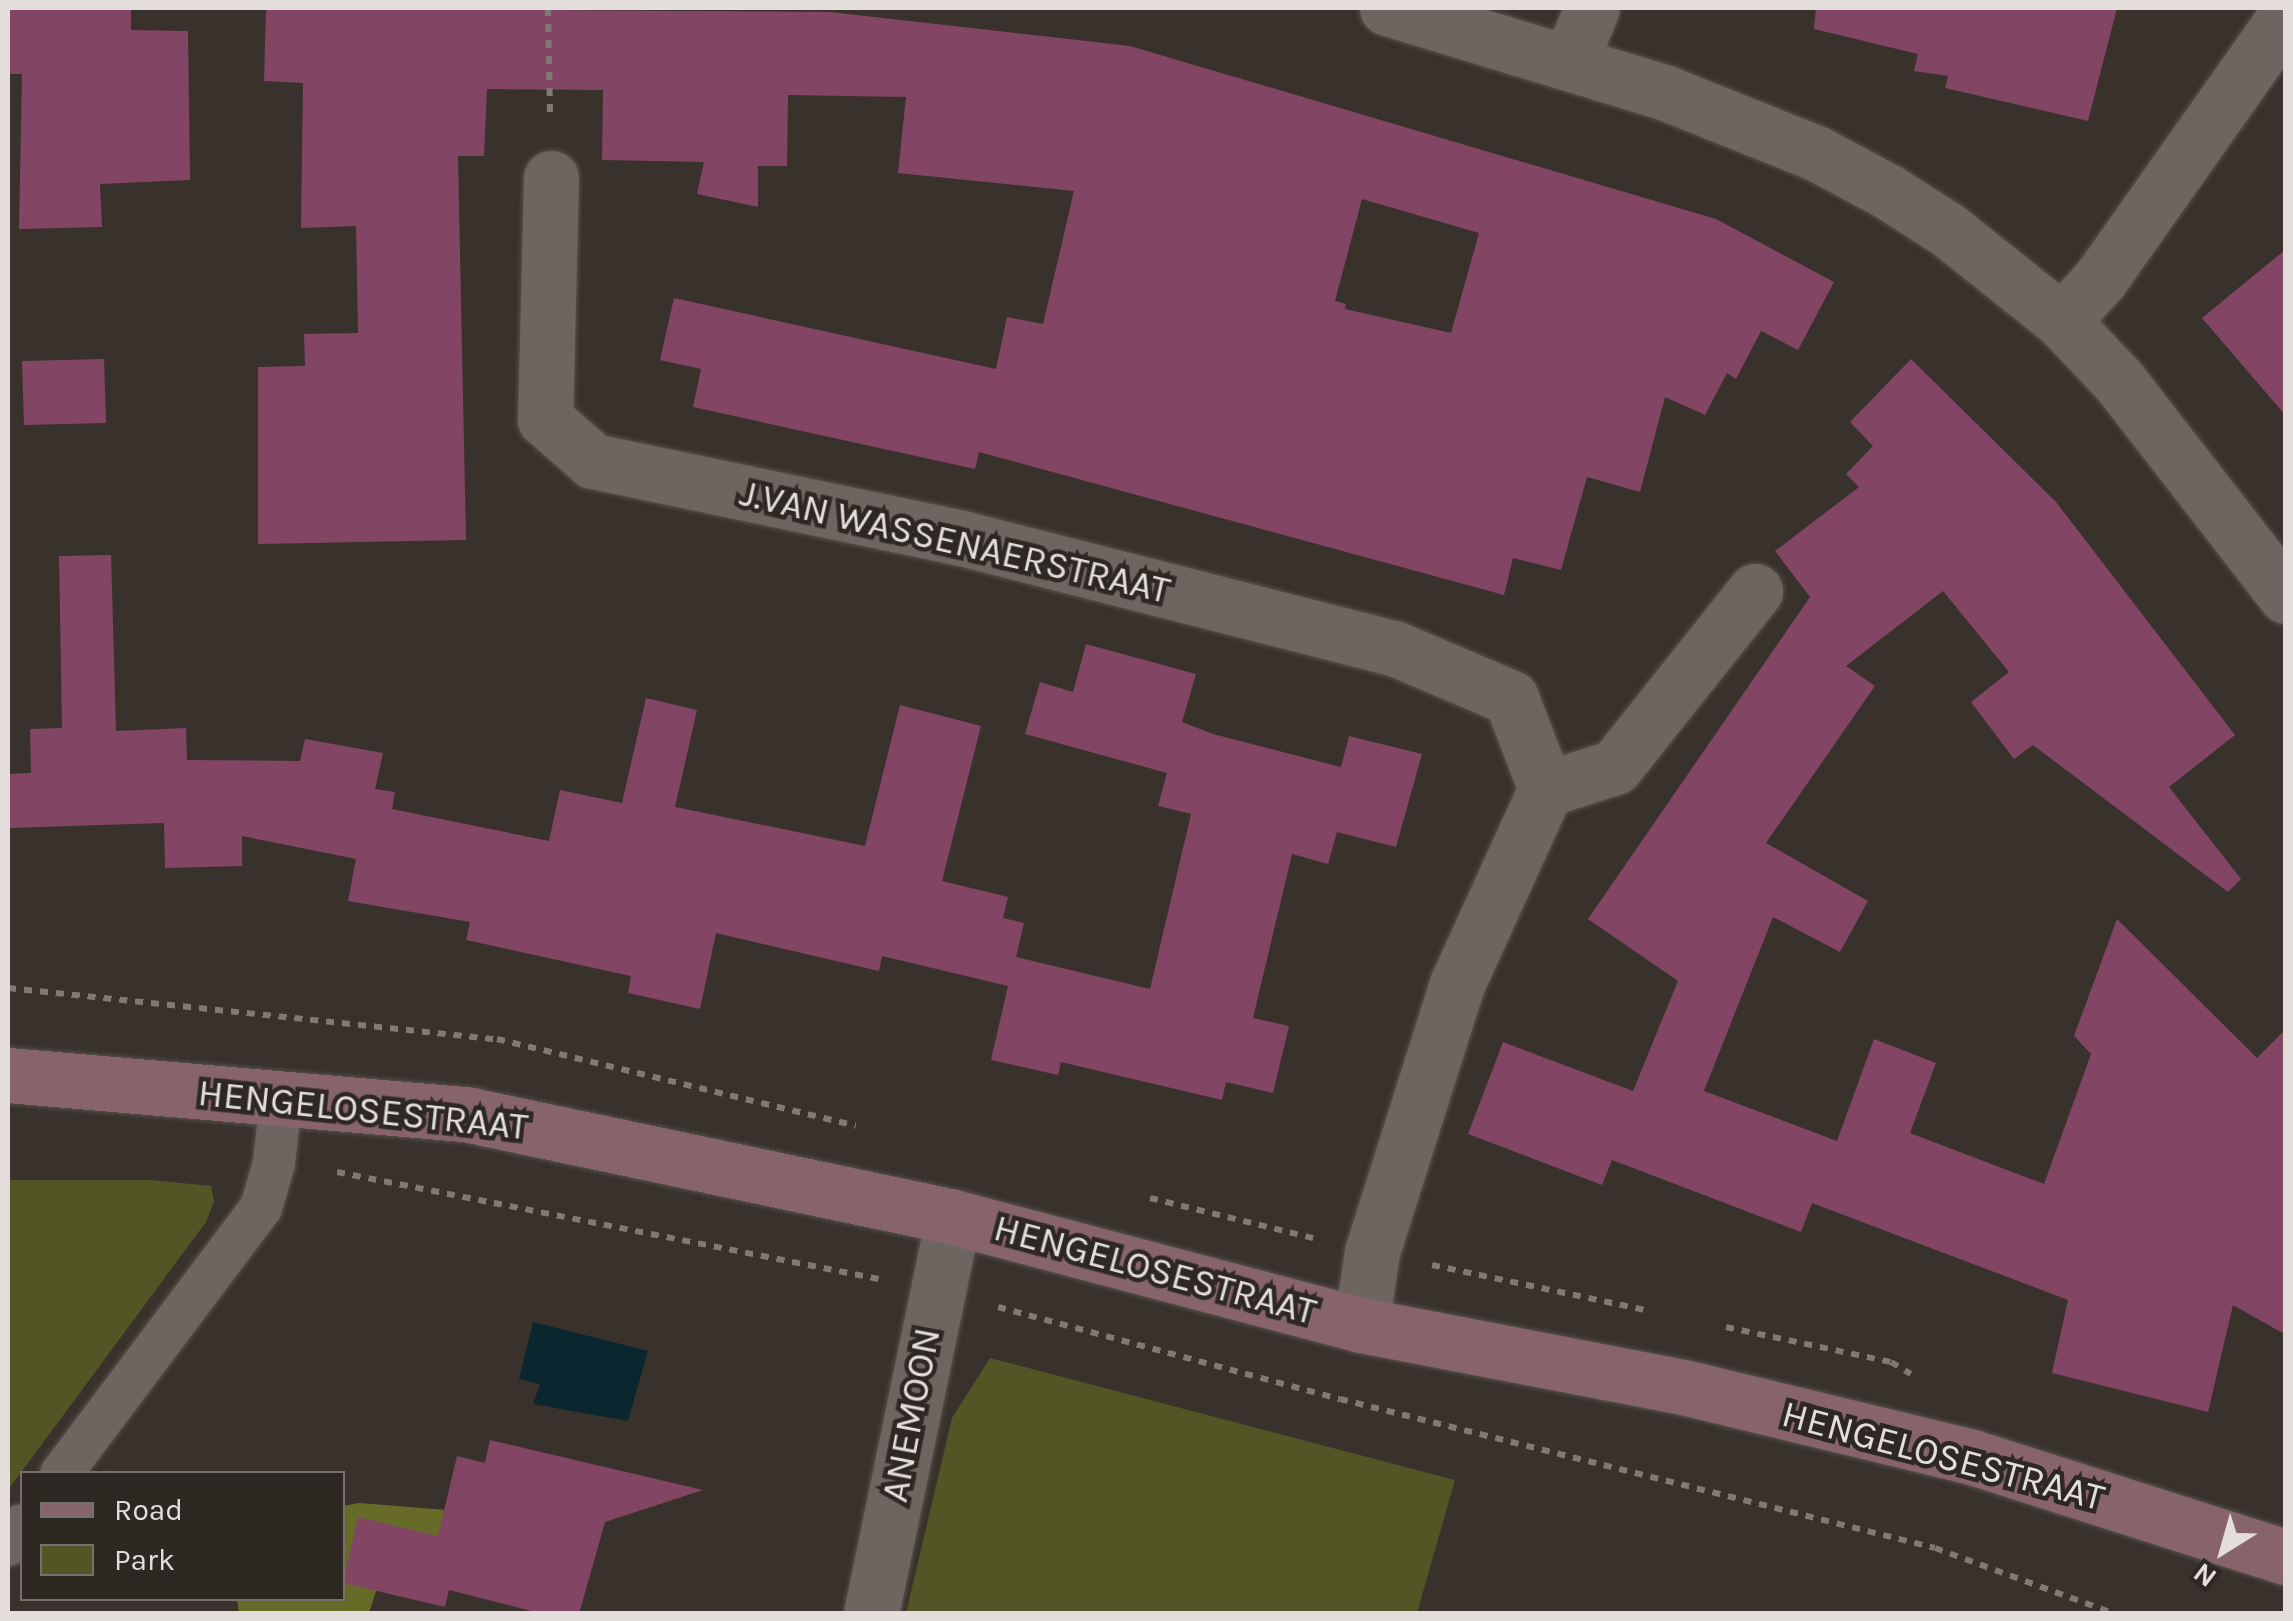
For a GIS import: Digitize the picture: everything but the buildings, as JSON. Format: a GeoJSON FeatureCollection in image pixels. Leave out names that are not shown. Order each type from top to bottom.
{"type":"FeatureCollection","features":[{"type":"Feature","properties":{"kind":"main road","name":"HENGELOSESTRAAT"},"geometry":{"type":"LineString","coordinates":[[8,1075],[470,1115],[953,1217],[1361,1324],[1683,1387],[1972,1457],[2286,1557]]}},
{"type":"Feature","properties":{"kind":"street"},"geometry":{"type":"LineString","coordinates":[[1387,8],[1666,93],[1816,153],[1887,190],[1948,230],[2062,321],[2120,381],[2286,596]]}},
{"type":"Feature","properties":{"kind":"street"},"geometry":{"type":"LineString","coordinates":[[1570,61],[1592,8]]}},
{"type":"Feature","properties":{"kind":"street"},"geometry":{"type":"LineString","coordinates":[[2062,321],[2101,278],[2286,16]]}},
{"type":"Feature","properties":{"kind":"street","name":"J.VAN WASSENAERSTRAAT"},"geometry":{"type":"LineString","coordinates":[[551,178],[545,419],[593,461],[961,538],[1394,648],[1511,698],[1546,789]]}},
{"type":"Feature","properties":{"kind":"street"},"geometry":{"type":"LineString","coordinates":[[1361,1324],[1372,1252],[1457,984],[1546,789],[1615,766],[1755,592]]}},
{"type":"Feature","properties":{"kind":"street","name":"ANEMOON"},"geometry":{"type":"LineString","coordinates":[[871,1614],[953,1217]]}},
{"type":"Feature","properties":{"kind":"lane"},"geometry":{"type":"LineString","coordinates":[[64,1471],[262,1208],[274,1162],[281,1099]]}},
{"type":"Feature","properties":{"kind":"path"},"geometry":{"type":"LineString","coordinates":[[548,8],[551,178]]}},
{"type":"Feature","properties":{"kind":"path"},"geometry":{"type":"LineString","coordinates":[[274,1162],[407,1182],[936,1290],[1340,1399],[1934,1548],[2115,1614]]}},
{"type":"Feature","properties":{"kind":"green space"},"geometry":{"type":"Polygon","coordinates":[[[8,1180],[150,1180],[211,1186],[214,1201],[206,1222],[8,1490],[8,1180]]]}},
{"type":"Feature","properties":{"kind":"green space"},"geometry":{"type":"Polygon","coordinates":[[[990,1358],[1455,1480],[1417,1613],[906,1613],[952,1418],[990,1358]]]}},
{"type":"Feature","properties":{"kind":"green space"},"geometry":{"type":"Polygon","coordinates":[[[359,1503],[447,1510],[436,1569],[388,1554],[369,1613],[239,1613],[237,1601],[345,1601],[345,1506],[359,1503]]]}},
{"type":"Feature","properties":{"kind":"water"},"geometry":{"type":"Polygon","coordinates":[[[533,1322],[648,1351],[628,1421],[533,1404],[540,1384],[519,1379],[533,1322]]]}}]}
